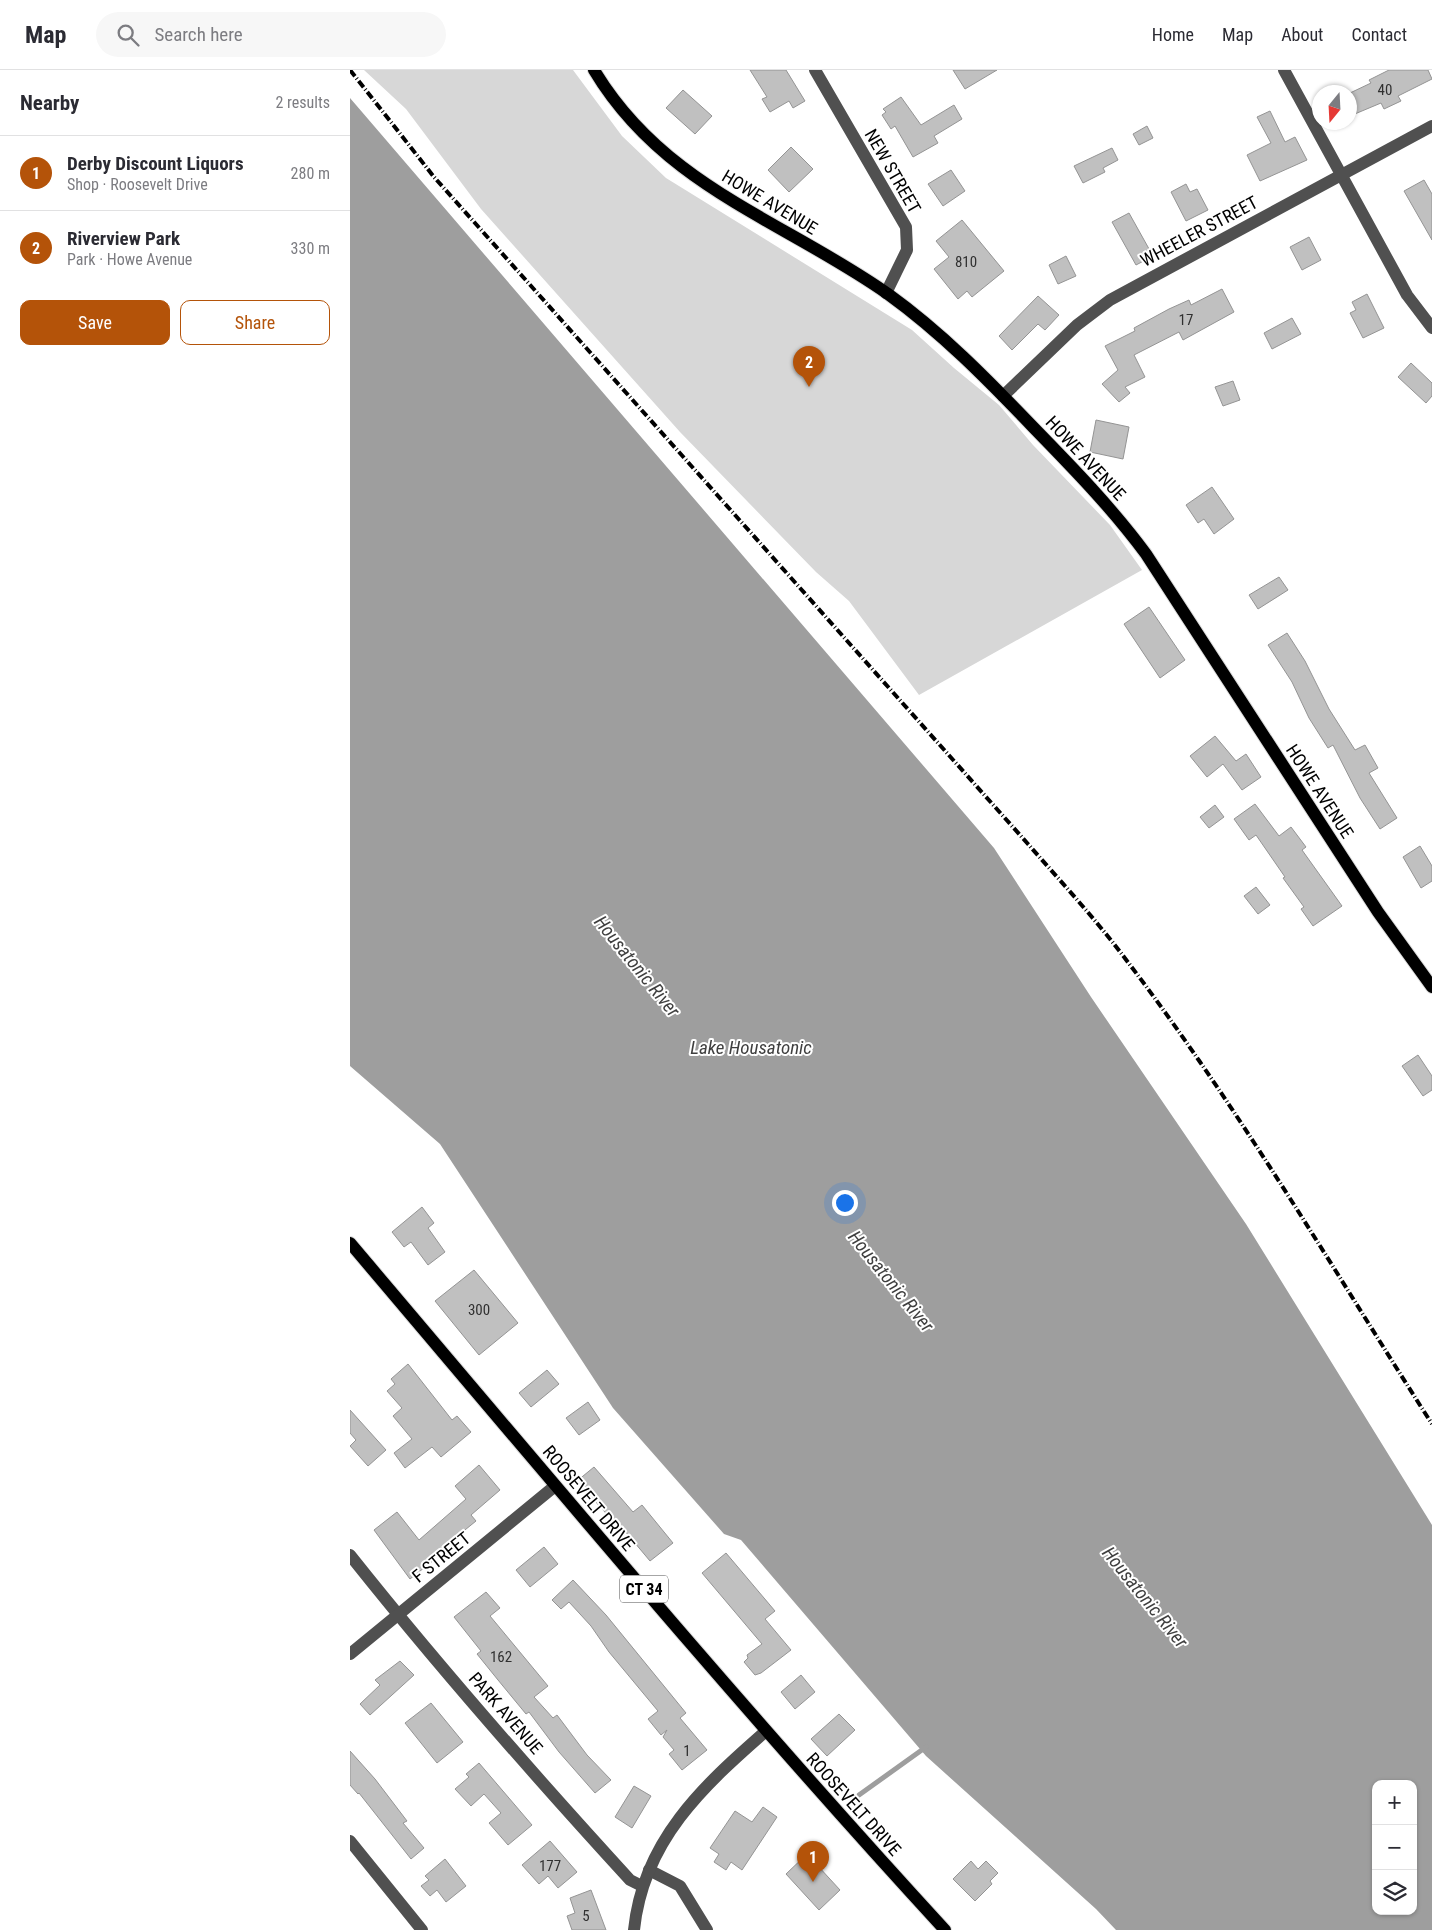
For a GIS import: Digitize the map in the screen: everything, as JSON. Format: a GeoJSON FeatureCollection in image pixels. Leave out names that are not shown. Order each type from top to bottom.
{"type":"FeatureCollection","features":[{"type":"Feature","properties":{"kind":"main road","name":"HOWE AVENUE"},"geometry":{"type":"LineString","coordinates":[[594,70],[619,108],[643,136],[668,157],[732,202],[886,293],[951,344],[1119,518],[1146,554],[1372,904],[1432,987]]}},
{"type":"Feature","properties":{"kind":"main road","name":"ROOSEVELT DRIVE"},"geometry":{"type":"LineString","coordinates":[[350,1243],[555,1486],[766,1731],[945,1930]]}},
{"type":"Feature","properties":{"kind":"street","name":"NEW STREET"},"geometry":{"type":"LineString","coordinates":[[815,70],[906,227],[907,250],[886,293]]}},
{"type":"Feature","properties":{"kind":"street"},"geometry":{"type":"LineString","coordinates":[[1284,70],[1407,295],[1432,328]]}},
{"type":"Feature","properties":{"kind":"street","name":"WHEELER STREET"},"geometry":{"type":"LineString","coordinates":[[1003,396],[1077,325],[1110,300],[1432,126]]}},
{"type":"Feature","properties":{"kind":"street","name":"F STREET"},"geometry":{"type":"LineString","coordinates":[[350,1654],[555,1486]]}},
{"type":"Feature","properties":{"kind":"street","name":"PARK AVENUE"},"geometry":{"type":"LineString","coordinates":[[350,1555],[398,1615],[554,1797],[630,1880],[642,1886]]}},
{"type":"Feature","properties":{"kind":"street"},"geometry":{"type":"LineString","coordinates":[[634,1930],[642,1886],[673,1827],[711,1779],[766,1731]]}},
{"type":"Feature","properties":{"kind":"street"},"geometry":{"type":"LineString","coordinates":[[350,1841],[422,1930]]}},
{"type":"Feature","properties":{"kind":"street"},"geometry":{"type":"LineString","coordinates":[[649,1870],[680,1886],[707,1930]]}},
{"type":"Feature","properties":{"kind":"shaded area"},"geometry":{"type":"Polygon","coordinates":[[[364,70],[573,70],[622,136],[666,178],[912,330],[999,405],[1033,445],[1110,525],[1142,570],[919,695],[849,601],[816,572],[680,432],[481,209],[406,109],[364,70]]]}},
{"type":"Feature","properties":{"kind":"water","name":"Lake Housatonic"},"geometry":{"type":"Polygon","coordinates":[[[350,98],[994,848],[1091,997],[1246,1224],[1432,1525],[1432,1930],[1116,1930],[1096,1909],[926,1756],[741,1540],[724,1534],[613,1408],[440,1144],[350,1066],[350,98]]]}},
{"type":"Feature","properties":{"kind":"building"},"geometry":{"type":"Polygon","coordinates":[[[750,70],[786,70],[805,101],[793,108],[789,101],[770,112],[762,99],[767,97],[750,70]]]}},
{"type":"Feature","properties":{"kind":"building"},"geometry":{"type":"Polygon","coordinates":[[[953,70],[997,70],[965,89],[953,70]]]}},
{"type":"Feature","properties":{"kind":"building"},"geometry":{"type":"Polygon","coordinates":[[[1389,70],[1428,70],[1432,79],[1398,96],[1401,101],[1384,109],[1381,103],[1357,113],[1357,90],[1371,83],[1369,80],[1389,70]]]}},
{"type":"Feature","properties":{"kind":"building"},"geometry":{"type":"Polygon","coordinates":[[[683,90],[712,116],[695,134],[666,108],[683,90]]]}},
{"type":"Feature","properties":{"kind":"building"},"geometry":{"type":"Polygon","coordinates":[[[901,97],[921,125],[954,105],[962,119],[934,136],[938,143],[913,157],[895,126],[891,129],[882,115],[886,112],[883,109],[901,97]]]}},
{"type":"Feature","properties":{"kind":"building"},"geometry":{"type":"Polygon","coordinates":[[[1270,111],[1285,142],[1295,137],[1307,160],[1260,181],[1247,155],[1271,143],[1257,117],[1270,111]]]}},
{"type":"Feature","properties":{"kind":"building"},"geometry":{"type":"Polygon","coordinates":[[[1147,126],[1153,138],[1139,145],[1133,134],[1147,126]]]}},
{"type":"Feature","properties":{"kind":"building"},"geometry":{"type":"Polygon","coordinates":[[[791,147],[813,169],[789,192],[768,170],[791,147]]]}},
{"type":"Feature","properties":{"kind":"building"},"geometry":{"type":"Polygon","coordinates":[[[1112,148],[1118,160],[1103,168],[1105,172],[1083,183],[1074,166],[1112,148]]]}},
{"type":"Feature","properties":{"kind":"building"},"geometry":{"type":"Polygon","coordinates":[[[951,170],[965,191],[943,206],[928,184],[951,170]]]}},
{"type":"Feature","properties":{"kind":"building"},"geometry":{"type":"Polygon","coordinates":[[[1424,180],[1432,194],[1432,240],[1404,191],[1424,180]]]}},
{"type":"Feature","properties":{"kind":"building"},"geometry":{"type":"Polygon","coordinates":[[[1186,184],[1190,192],[1197,189],[1208,210],[1186,221],[1171,192],[1186,184]]]}},
{"type":"Feature","properties":{"kind":"building"},"geometry":{"type":"Polygon","coordinates":[[[1129,213],[1153,256],[1136,265],[1112,222],[1129,213]]]}},
{"type":"Feature","properties":{"kind":"building"},"geometry":{"type":"Polygon","coordinates":[[[962,220],[1004,271],[972,297],[967,291],[958,299],[934,269],[949,257],[936,241],[962,220]]]}},
{"type":"Feature","properties":{"kind":"building"},"geometry":{"type":"Polygon","coordinates":[[[1309,237],[1321,260],[1302,270],[1290,247],[1309,237]]]}},
{"type":"Feature","properties":{"kind":"building"},"geometry":{"type":"Polygon","coordinates":[[[1066,256],[1076,276],[1058,284],[1049,265],[1066,256]]]}},
{"type":"Feature","properties":{"kind":"building"},"geometry":{"type":"Polygon","coordinates":[[[1222,289],[1234,312],[1183,340],[1179,332],[1134,355],[1145,377],[1125,387],[1130,393],[1119,402],[1102,384],[1118,370],[1105,346],[1135,331],[1134,328],[1169,309],[1189,300],[1191,305],[1222,289]]]}},
{"type":"Feature","properties":{"kind":"building"},"geometry":{"type":"Polygon","coordinates":[[[1367,294],[1384,328],[1363,338],[1350,313],[1356,310],[1352,302],[1367,294]]]}},
{"type":"Feature","properties":{"kind":"building"},"geometry":{"type":"Polygon","coordinates":[[[1038,296],[1059,315],[1045,330],[1038,324],[1012,350],[999,336],[1038,296]]]}},
{"type":"Feature","properties":{"kind":"building"},"geometry":{"type":"Polygon","coordinates":[[[1292,318],[1301,334],[1272,349],[1264,333],[1292,318]]]}},
{"type":"Feature","properties":{"kind":"building"},"geometry":{"type":"Polygon","coordinates":[[[1411,363],[1432,383],[1432,396],[1426,403],[1398,377],[1411,363]]]}},
{"type":"Feature","properties":{"kind":"building"},"geometry":{"type":"Polygon","coordinates":[[[1233,381],[1240,400],[1223,406],[1215,387],[1233,381]]]}},
{"type":"Feature","properties":{"kind":"building"},"geometry":{"type":"Polygon","coordinates":[[[1096,420],[1129,427],[1123,459],[1090,452],[1096,420]]]}},
{"type":"Feature","properties":{"kind":"building"},"geometry":{"type":"Polygon","coordinates":[[[1212,487],[1234,519],[1214,534],[1204,519],[1198,523],[1186,505],[1212,487]]]}},
{"type":"Feature","properties":{"kind":"building"},"geometry":{"type":"Polygon","coordinates":[[[1279,577],[1288,590],[1258,609],[1249,595],[1279,577]]]}},
{"type":"Feature","properties":{"kind":"building"},"geometry":{"type":"Polygon","coordinates":[[[1149,607],[1185,660],[1160,678],[1124,624],[1149,607]]]}},
{"type":"Feature","properties":{"kind":"building"},"geometry":{"type":"Polygon","coordinates":[[[1287,633],[1305,661],[1329,709],[1355,750],[1365,745],[1378,768],[1369,773],[1397,818],[1380,829],[1360,798],[1333,745],[1328,748],[1309,718],[1292,682],[1268,645],[1287,633]]]}},
{"type":"Feature","properties":{"kind":"building"},"geometry":{"type":"Polygon","coordinates":[[[1215,736],[1236,761],[1246,754],[1261,777],[1242,790],[1223,764],[1207,777],[1190,756],[1215,736]]]}},
{"type":"Feature","properties":{"kind":"building"},"geometry":{"type":"Polygon","coordinates":[[[1255,804],[1279,836],[1291,827],[1306,847],[1302,850],[1342,906],[1313,926],[1301,909],[1304,907],[1256,835],[1249,840],[1234,819],[1255,804]]]}},
{"type":"Feature","properties":{"kind":"building"},"geometry":{"type":"Polygon","coordinates":[[[1215,805],[1224,817],[1209,828],[1200,817],[1215,805]]]}},
{"type":"Feature","properties":{"kind":"building"},"geometry":{"type":"Polygon","coordinates":[[[1420,846],[1432,866],[1432,881],[1421,888],[1403,857],[1420,846]]]}},
{"type":"Feature","properties":{"kind":"building"},"geometry":{"type":"Polygon","coordinates":[[[1256,887],[1270,905],[1258,914],[1244,896],[1256,887]]]}},
{"type":"Feature","properties":{"kind":"building"},"geometry":{"type":"Polygon","coordinates":[[[1418,1055],[1432,1076],[1432,1090],[1423,1096],[1402,1066],[1418,1055]]]}},
{"type":"Feature","properties":{"kind":"building"},"geometry":{"type":"Polygon","coordinates":[[[422,1207],[434,1223],[428,1228],[445,1252],[428,1265],[411,1242],[404,1247],[392,1232],[422,1207]]]}},
{"type":"Feature","properties":{"kind":"building"},"geometry":{"type":"Polygon","coordinates":[[[474,1270],[518,1323],[479,1355],[435,1301],[474,1270]]]}},
{"type":"Feature","properties":{"kind":"building"},"geometry":{"type":"Polygon","coordinates":[[[408,1364],[452,1420],[457,1416],[471,1432],[441,1457],[432,1447],[405,1468],[394,1453],[412,1439],[393,1416],[402,1408],[387,1391],[395,1384],[391,1379],[408,1364]]]}},
{"type":"Feature","properties":{"kind":"building"},"geometry":{"type":"Polygon","coordinates":[[[547,1370],[559,1384],[531,1407],[519,1393],[547,1370]]]}},
{"type":"Feature","properties":{"kind":"building"},"geometry":{"type":"Polygon","coordinates":[[[588,1402],[600,1420],[579,1435],[566,1418],[588,1402]]]}},
{"type":"Feature","properties":{"kind":"building"},"geometry":{"type":"Polygon","coordinates":[[[350,1410],[386,1450],[368,1466],[350,1446],[356,1440],[350,1433],[350,1410]]]}},
{"type":"Feature","properties":{"kind":"building"},"geometry":{"type":"Polygon","coordinates":[[[479,1465],[500,1490],[471,1515],[476,1521],[459,1533],[432,1557],[434,1560],[410,1579],[374,1530],[397,1512],[419,1540],[466,1499],[455,1486],[479,1465]]]}},
{"type":"Feature","properties":{"kind":"building"},"geometry":{"type":"Polygon","coordinates":[[[594,1467],[633,1512],[642,1505],[673,1543],[650,1561],[614,1518],[612,1520],[577,1481],[594,1467]]]}},
{"type":"Feature","properties":{"kind":"building"},"geometry":{"type":"Polygon","coordinates":[[[544,1547],[558,1564],[530,1587],[516,1570],[544,1547]]]}},
{"type":"Feature","properties":{"kind":"building"},"geometry":{"type":"Polygon","coordinates":[[[726,1553],[775,1611],[765,1619],[791,1650],[761,1673],[755,1675],[744,1662],[748,1658],[747,1655],[762,1644],[702,1573],[726,1553]]]}},
{"type":"Feature","properties":{"kind":"building"},"geometry":{"type":"Polygon","coordinates":[[[573,1580],[606,1615],[686,1713],[680,1718],[707,1750],[682,1770],[669,1754],[674,1750],[663,1737],[667,1730],[661,1735],[648,1719],[658,1711],[609,1652],[591,1626],[569,1602],[561,1609],[552,1600],[573,1580]]]}},
{"type":"Feature","properties":{"kind":"building"},"geometry":{"type":"Polygon","coordinates":[[[486,1592],[500,1608],[490,1616],[548,1686],[534,1697],[553,1718],[557,1715],[587,1755],[611,1780],[595,1793],[559,1752],[529,1712],[526,1714],[477,1654],[481,1651],[454,1617],[486,1592]]]}},
{"type":"Feature","properties":{"kind":"building"},"geometry":{"type":"Polygon","coordinates":[[[400,1661],[414,1675],[370,1715],[360,1704],[380,1685],[375,1680],[400,1661]]]}},
{"type":"Feature","properties":{"kind":"building"},"geometry":{"type":"Polygon","coordinates":[[[801,1675],[815,1692],[795,1709],[781,1692],[801,1675]]]}},
{"type":"Feature","properties":{"kind":"building"},"geometry":{"type":"Polygon","coordinates":[[[431,1703],[463,1742],[437,1763],[405,1723],[431,1703]]]}},
{"type":"Feature","properties":{"kind":"building"},"geometry":{"type":"Polygon","coordinates":[[[839,1714],[855,1730],[827,1756],[811,1739],[839,1714]]]}},
{"type":"Feature","properties":{"kind":"building"},"geometry":{"type":"Polygon","coordinates":[[[350,1751],[375,1779],[407,1821],[403,1823],[424,1848],[411,1859],[359,1793],[350,1785],[350,1751]]]}},
{"type":"Feature","properties":{"kind":"building"},"geometry":{"type":"Polygon","coordinates":[[[479,1763],[532,1825],[508,1845],[489,1823],[501,1813],[484,1794],[471,1806],[455,1789],[469,1777],[466,1774],[479,1763]]]}},
{"type":"Feature","properties":{"kind":"building"},"geometry":{"type":"Polygon","coordinates":[[[634,1786],[651,1796],[632,1828],[615,1817],[634,1786]]]}},
{"type":"Feature","properties":{"kind":"building"},"geometry":{"type":"Polygon","coordinates":[[[763,1807],[777,1817],[742,1870],[731,1862],[726,1870],[714,1862],[719,1854],[710,1848],[735,1811],[752,1822],[763,1807]]]}},
{"type":"Feature","properties":{"kind":"building"},"geometry":{"type":"Polygon","coordinates":[[[550,1841],[577,1872],[558,1888],[548,1876],[539,1884],[522,1865],[550,1841]]]}},
{"type":"Feature","properties":{"kind":"building"},"geometry":{"type":"Polygon","coordinates":[[[807,1854],[840,1890],[819,1910],[786,1874],[807,1854]]]}},
{"type":"Feature","properties":{"kind":"building"},"geometry":{"type":"Polygon","coordinates":[[[445,1859],[466,1886],[446,1902],[437,1890],[430,1896],[421,1886],[429,1880],[425,1876],[445,1859]]]}},
{"type":"Feature","properties":{"kind":"building"},"geometry":{"type":"Polygon","coordinates":[[[971,1861],[978,1869],[986,1861],[998,1873],[990,1881],[992,1884],[975,1901],[953,1879],[971,1861]]]}},
{"type":"Feature","properties":{"kind":"building"},"geometry":{"type":"Polygon","coordinates":[[[591,1890],[606,1930],[572,1930],[567,1916],[575,1913],[570,1898],[591,1890]]]}},
{"type":"Feature","properties":{"kind":"waterway"},"geometry":{"type":"LineString","coordinates":[[859,1795],[926,1747]]}},
{"type":"Feature","properties":{"kind":"railway"},"geometry":{"type":"LineString","coordinates":[[350,70],[434,177],[1083,906],[1114,944],[1199,1060],[1239,1120],[1432,1424]]}},
{"type":"Feature","properties":{"kind":"place","name":"Riverview Park"},"geometry":{"type":"Point","coordinates":[809,387]}},
{"type":"Feature","properties":{"kind":"place","name":"Derby Discount Liquors"},"geometry":{"type":"Point","coordinates":[813,1882]}},
{"type":"Feature","properties":{"kind":"water label","name":"Housatonic River"},"geometry":{"type":"Point","coordinates":[637,966]}},
{"type":"Feature","properties":{"kind":"water label","name":"Housatonic River"},"geometry":{"type":"Point","coordinates":[891,1281]}},
{"type":"Feature","properties":{"kind":"water label","name":"Housatonic River"},"geometry":{"type":"Point","coordinates":[1145,1597]}}]}
